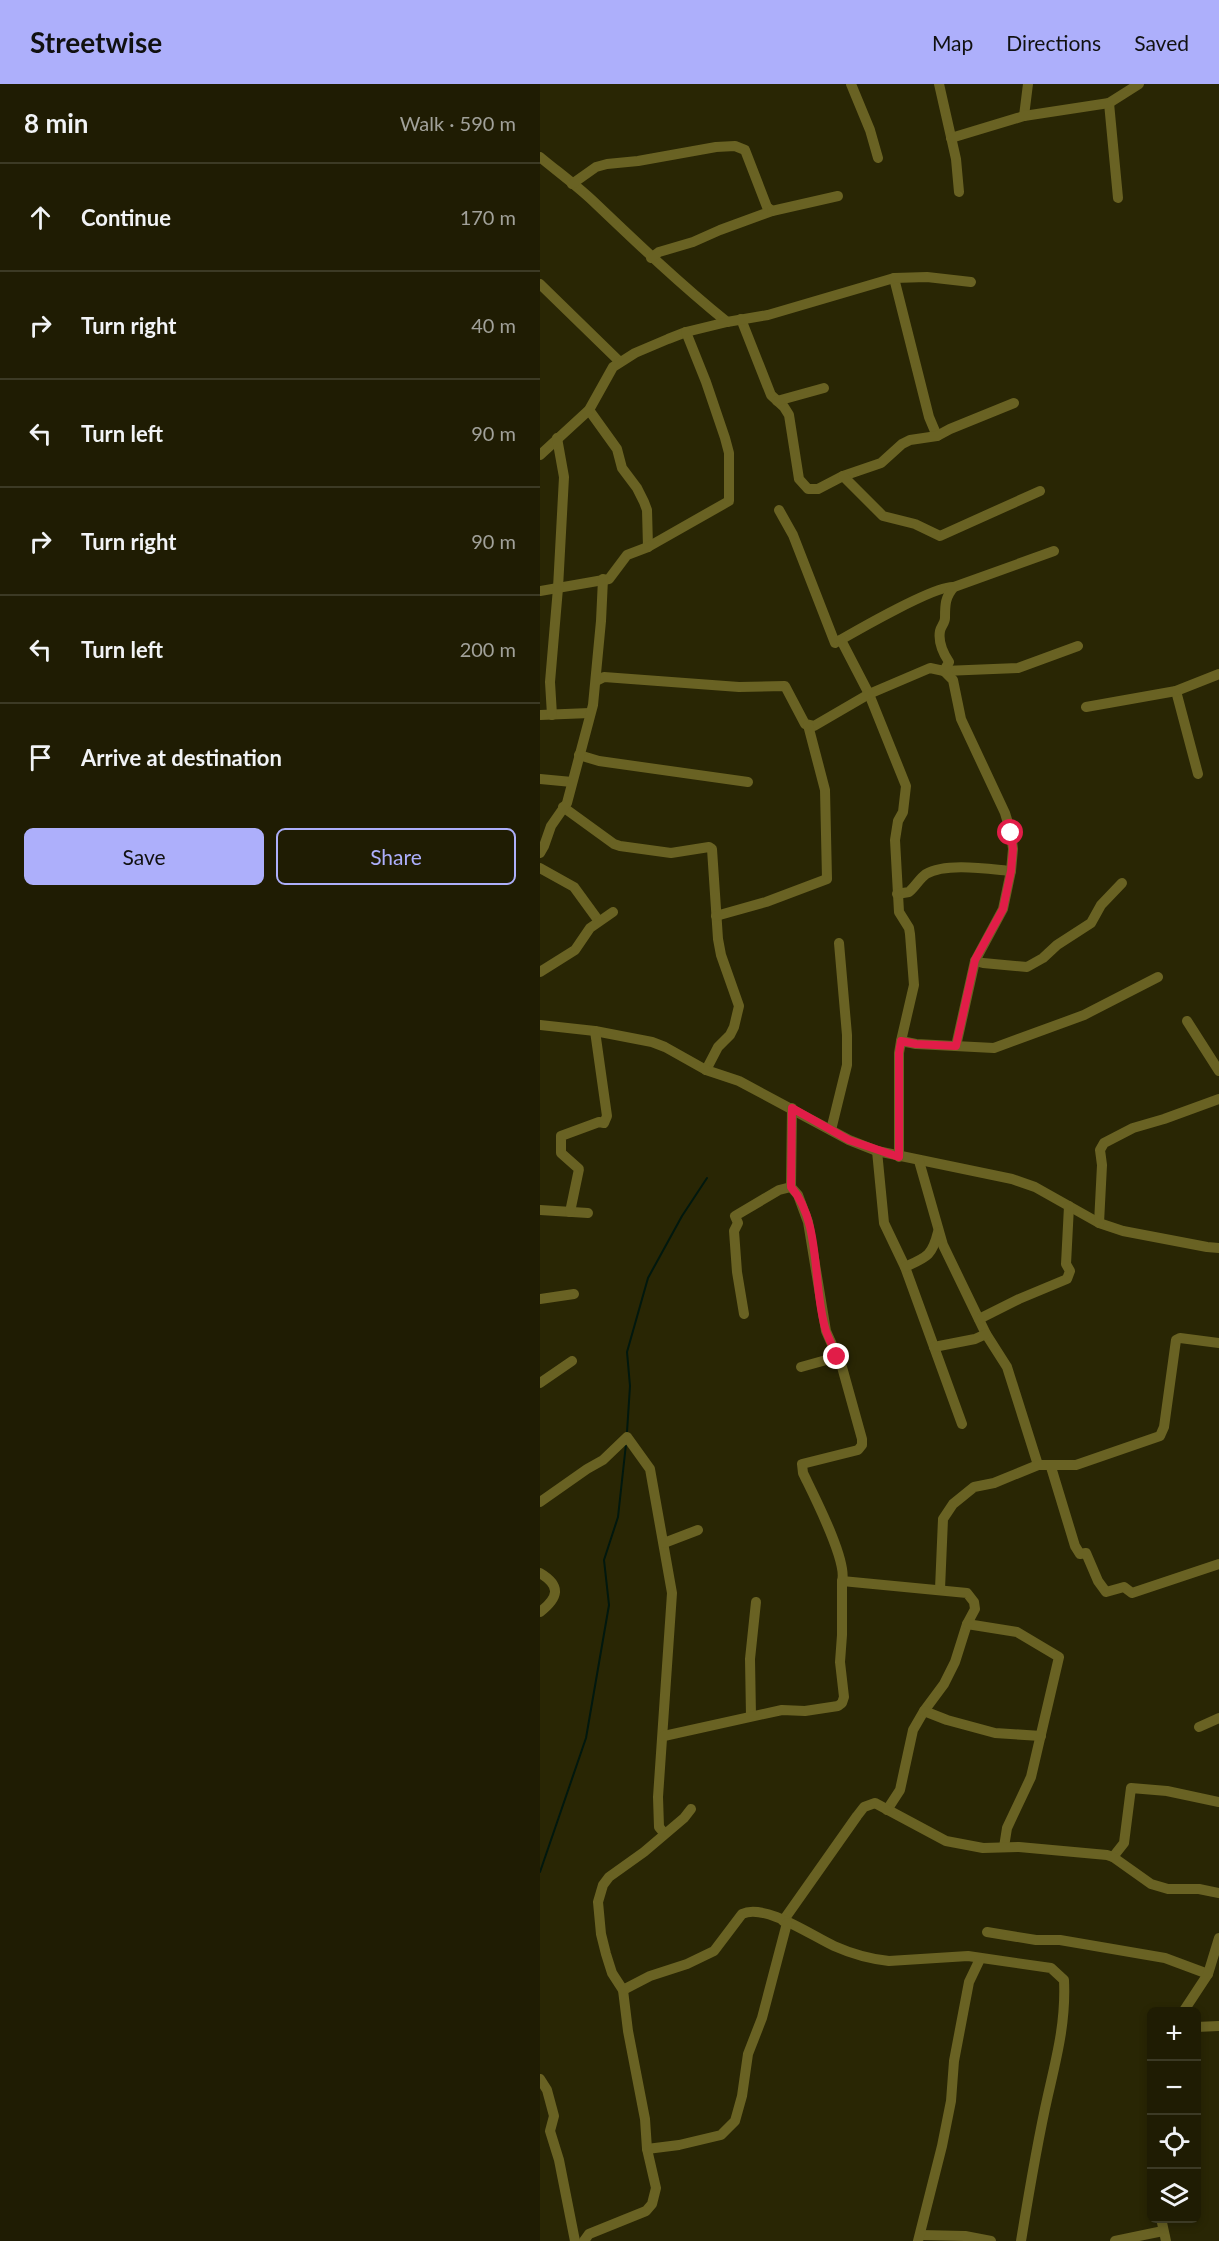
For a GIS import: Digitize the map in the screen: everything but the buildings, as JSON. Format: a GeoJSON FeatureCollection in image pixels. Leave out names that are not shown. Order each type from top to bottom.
{"type":"FeatureCollection","features":[{"type":"Feature","properties":{"kind":"street"},"geometry":{"type":"LineString","coordinates":[[851,84],[870,130],[878,158]]}},
{"type":"Feature","properties":{"kind":"street"},"geometry":{"type":"LineString","coordinates":[[939,84],[951,138],[959,192]]}},
{"type":"Feature","properties":{"kind":"street"},"geometry":{"type":"LineString","coordinates":[[1024,116],[1028,84]]}},
{"type":"Feature","properties":{"kind":"street"},"geometry":{"type":"LineString","coordinates":[[951,138],[1024,116],[1109,103],[1139,84]]}},
{"type":"Feature","properties":{"kind":"street"},"geometry":{"type":"LineString","coordinates":[[1109,103],[1118,198]]}},
{"type":"Feature","properties":{"kind":"street"},"geometry":{"type":"LineString","coordinates":[[572,184],[596,167],[607,164],[735,146],[747,152],[767,207],[772,211]]}},
{"type":"Feature","properties":{"kind":"street"},"geometry":{"type":"LineString","coordinates":[[540,157],[651,258],[727,322]]}},
{"type":"Feature","properties":{"kind":"street"},"geometry":{"type":"LineString","coordinates":[[651,258],[659,252],[693,242],[772,211],[838,196]]}},
{"type":"Feature","properties":{"kind":"street"},"geometry":{"type":"LineString","coordinates":[[540,455],[589,410],[607,376],[620,362],[635,352],[686,332],[768,315],[894,278],[927,277],[971,282]]}},
{"type":"Feature","properties":{"kind":"street"},"geometry":{"type":"LineString","coordinates":[[894,278],[929,417],[938,436]]}},
{"type":"Feature","properties":{"kind":"street"},"geometry":{"type":"LineString","coordinates":[[540,284],[620,362]]}},
{"type":"Feature","properties":{"kind":"street"},"geometry":{"type":"LineString","coordinates":[[741,319],[771,395],[789,415],[799,479],[805,488],[813,491],[843,476],[881,463],[902,444],[910,440],[938,436],[1014,403]]}},
{"type":"Feature","properties":{"kind":"street"},"geometry":{"type":"LineString","coordinates":[[540,591],[609,579],[627,555],[648,547],[729,501],[729,453],[706,382],[686,332]]}},
{"type":"Feature","properties":{"kind":"street"},"geometry":{"type":"LineString","coordinates":[[777,401],[824,388]]}},
{"type":"Feature","properties":{"kind":"street"},"geometry":{"type":"LineString","coordinates":[[589,410],[617,449],[622,468],[644,502],[647,510],[648,547]]}},
{"type":"Feature","properties":{"kind":"street"},"geometry":{"type":"LineString","coordinates":[[552,715],[550,682],[564,477],[557,438]]}},
{"type":"Feature","properties":{"kind":"street"},"geometry":{"type":"LineString","coordinates":[[843,476],[883,516],[915,524],[940,536],[1040,491]]}},
{"type":"Feature","properties":{"kind":"street"},"geometry":{"type":"LineString","coordinates":[[779,510],[793,535],[835,643],[947,586],[954,587],[1054,551]]}},
{"type":"Feature","properties":{"kind":"street"},"geometry":{"type":"LineString","coordinates":[[540,853],[551,826],[567,803],[590,713],[596,681],[603,579]]}},
{"type":"Feature","properties":{"kind":"street"},"geometry":{"type":"LineString","coordinates":[[944,671],[949,662],[941,646],[940,630],[945,621],[945,601],[954,587]]}},
{"type":"Feature","properties":{"kind":"street"},"geometry":{"type":"LineString","coordinates":[[841,640],[869,694],[906,786],[903,812],[898,821],[895,840],[897,894],[899,912],[909,928],[914,985],[899,1053],[899,1157]]}},
{"type":"Feature","properties":{"kind":"street"},"geometry":{"type":"LineString","coordinates":[[596,681],[604,677],[739,687],[785,686],[805,724],[819,724],[869,694],[930,668],[944,671],[1018,668],[1078,646]]}},
{"type":"Feature","properties":{"kind":"street"},"geometry":{"type":"LineString","coordinates":[[944,671],[953,680],[962,719],[1005,813],[1013,849],[1003,909],[975,960],[956,1046]]}},
{"type":"Feature","properties":{"kind":"street"},"geometry":{"type":"LineString","coordinates":[[1086,707],[1176,691],[1219,674]]}},
{"type":"Feature","properties":{"kind":"street"},"geometry":{"type":"LineString","coordinates":[[1176,691],[1198,774]]}},
{"type":"Feature","properties":{"kind":"street"},"geometry":{"type":"LineString","coordinates":[[540,715],[590,713]]}},
{"type":"Feature","properties":{"kind":"street"},"geometry":{"type":"LineString","coordinates":[[716,916],[766,902],[827,879],[825,790],[808,724]]}},
{"type":"Feature","properties":{"kind":"street"},"geometry":{"type":"LineString","coordinates":[[579,755],[599,761],[748,783]]}},
{"type":"Feature","properties":{"kind":"street"},"geometry":{"type":"LineString","coordinates":[[540,779],[573,782]]}},
{"type":"Feature","properties":{"kind":"street"},"geometry":{"type":"LineString","coordinates":[[564,807],[620,846],[671,853],[709,847],[712,849],[721,955],[739,1006],[738,1016],[730,1035],[717,1047],[706,1070]]}},
{"type":"Feature","properties":{"kind":"street"},"geometry":{"type":"LineString","coordinates":[[897,894],[909,892],[925,875],[952,868],[965,866],[1011,871]]}},
{"type":"Feature","properties":{"kind":"street"},"geometry":{"type":"LineString","coordinates":[[540,868],[574,887],[598,920]]}},
{"type":"Feature","properties":{"kind":"street"},"geometry":{"type":"LineString","coordinates":[[975,960],[983,963],[1027,967],[1043,958],[1073,933],[1091,923],[1101,905],[1122,883]]}},
{"type":"Feature","properties":{"kind":"street"},"geometry":{"type":"LineString","coordinates":[[540,972],[575,950],[598,920],[613,912]]}},
{"type":"Feature","properties":{"kind":"street"},"geometry":{"type":"LineString","coordinates":[[831,1130],[847,1065],[847,1035],[839,943]]}},
{"type":"Feature","properties":{"kind":"street"},"geometry":{"type":"LineString","coordinates":[[901,1041],[916,1044],[994,1048],[1084,1015],[1158,977]]}},
{"type":"Feature","properties":{"kind":"street"},"geometry":{"type":"LineString","coordinates":[[1187,1021],[1219,1071]]}},
{"type":"Feature","properties":{"kind":"street"},"geometry":{"type":"LineString","coordinates":[[540,1025],[596,1031],[665,1047],[706,1070],[739,1081],[849,1140],[877,1151],[1012,1179],[1035,1187],[1099,1223],[1123,1231],[1219,1248]]}},
{"type":"Feature","properties":{"kind":"street"},"geometry":{"type":"LineString","coordinates":[[570,1212],[579,1169],[561,1153],[561,1136],[599,1122],[604,1123],[607,1116],[596,1031]]}},
{"type":"Feature","properties":{"kind":"street"},"geometry":{"type":"LineString","coordinates":[[1099,1223],[1102,1165],[1100,1150],[1104,1143],[1133,1128],[1219,1099]]}},
{"type":"Feature","properties":{"kind":"street"},"geometry":{"type":"LineString","coordinates":[[664,1736],[782,1710],[805,1711],[838,1706],[844,1697],[840,1662],[844,1573],[834,1542],[803,1473],[802,1464],[858,1449],[862,1445],[853,1404],[825,1324],[808,1222],[798,1195],[791,1187],[792,1108]]}},
{"type":"Feature","properties":{"kind":"street"},"geometry":{"type":"LineString","coordinates":[[877,1151],[884,1223],[905,1267],[962,1424]]}},
{"type":"Feature","properties":{"kind":"street"},"geometry":{"type":"LineString","coordinates":[[919,1161],[938,1232],[987,1334],[1007,1368],[1038,1466]]}},
{"type":"Feature","properties":{"kind":"street"},"geometry":{"type":"LineString","coordinates":[[744,1314],[735,1252],[734,1231],[738,1223],[735,1216],[779,1190],[791,1187]]}},
{"type":"Feature","properties":{"kind":"street"},"geometry":{"type":"LineString","coordinates":[[980,1319],[1019,1299],[1067,1279],[1070,1271],[1066,1264],[1069,1206]]}},
{"type":"Feature","properties":{"kind":"street"},"geometry":{"type":"LineString","coordinates":[[540,1210],[588,1213]]}},
{"type":"Feature","properties":{"kind":"street"},"geometry":{"type":"LineString","coordinates":[[905,1267],[930,1255],[938,1232]]}},
{"type":"Feature","properties":{"kind":"street"},"geometry":{"type":"LineString","coordinates":[[540,1299],[573,1294]]}},
{"type":"Feature","properties":{"kind":"street"},"geometry":{"type":"LineString","coordinates":[[934,1347],[975,1339],[987,1334]]}},
{"type":"Feature","properties":{"kind":"street"},"geometry":{"type":"LineString","coordinates":[[940,1590],[944,1519],[949,1508],[974,1487],[994,1483],[1038,1466],[1076,1466],[1160,1436],[1164,1427],[1176,1340],[1180,1338],[1219,1343]]}},
{"type":"Feature","properties":{"kind":"street"},"geometry":{"type":"LineString","coordinates":[[801,1367],[837,1357]]}},
{"type":"Feature","properties":{"kind":"street"},"geometry":{"type":"LineString","coordinates":[[540,1383],[572,1361]]}},
{"type":"Feature","properties":{"kind":"street"},"geometry":{"type":"LineString","coordinates":[[540,1502],[603,1460],[627,1437],[650,1469],[672,1593],[664,1702],[664,1736],[658,1797],[659,1827],[664,1833]]}},
{"type":"Feature","properties":{"kind":"street"},"geometry":{"type":"LineString","coordinates":[[1051,1467],[1075,1546],[1080,1554],[1087,1554],[1098,1581],[1106,1592],[1124,1587],[1132,1593],[1219,1564]]}},
{"type":"Feature","properties":{"kind":"street"},"geometry":{"type":"LineString","coordinates":[[664,1543],[698,1530]]}},
{"type":"Feature","properties":{"kind":"street"},"geometry":{"type":"LineString","coordinates":[[540,1573],[551,1580],[555,1589],[551,1603],[540,1612]]}},
{"type":"Feature","properties":{"kind":"street"},"geometry":{"type":"LineString","coordinates":[[842,1581],[967,1593],[972,1597],[975,1609],[944,1684],[913,1730],[900,1790],[887,1810]]}},
{"type":"Feature","properties":{"kind":"street"},"geometry":{"type":"LineString","coordinates":[[751,1716],[750,1659],[756,1602]]}},
{"type":"Feature","properties":{"kind":"street"},"geometry":{"type":"LineString","coordinates":[[967,1624],[1017,1632],[1059,1657],[1031,1777],[1007,1828],[1004,1846]]}},
{"type":"Feature","properties":{"kind":"street"},"geometry":{"type":"LineString","coordinates":[[924,1711],[995,1733],[1041,1736]]}},
{"type":"Feature","properties":{"kind":"street"},"geometry":{"type":"LineString","coordinates":[[1199,1727],[1219,1718]]}},
{"type":"Feature","properties":{"kind":"street"},"geometry":{"type":"LineString","coordinates":[[1113,1857],[1124,1843],[1131,1788],[1167,1791],[1219,1802]]}},
{"type":"Feature","properties":{"kind":"street"},"geometry":{"type":"LineString","coordinates":[[647,2149],[679,2145],[721,2135],[735,2121],[742,2096],[750,2046],[762,2018],[785,1922],[813,1876],[864,1807],[875,1803],[881,1805],[946,1841],[983,1848],[1004,1846],[1113,1857],[1151,1884],[1168,1889],[1199,1889],[1219,1893]]}},
{"type":"Feature","properties":{"kind":"street"},"geometry":{"type":"LineString","coordinates":[[584,2241],[589,2234],[646,2211],[652,2204],[656,2188],[647,2149],[645,2119],[622,1990],[612,1974],[601,1934],[600,1894],[609,1877],[644,1852],[684,1818],[691,1809]]}},
{"type":"Feature","properties":{"kind":"street"},"geometry":{"type":"LineString","coordinates":[[622,1990],[650,1976],[687,1964],[714,1951],[742,1914],[748,1911],[764,1913],[833,1946],[868,1958],[889,1961],[959,1955],[1052,1968],[1064,1980],[1066,2005],[1021,2241]]}},
{"type":"Feature","properties":{"kind":"street"},"geometry":{"type":"LineString","coordinates":[[987,1932],[1036,1940],[1060,1940],[1165,1958],[1208,1974]]}},
{"type":"Feature","properties":{"kind":"street"},"geometry":{"type":"LineString","coordinates":[[1186,2007],[1208,1974],[1219,1938]]}},
{"type":"Feature","properties":{"kind":"street"},"geometry":{"type":"LineString","coordinates":[[980,1959],[969,1982],[954,2061],[951,2102],[919,2238],[965,2236],[991,2241]]}},
{"type":"Feature","properties":{"kind":"street"},"geometry":{"type":"LineString","coordinates":[[1201,2027],[1219,2026]]}},
{"type":"Feature","properties":{"kind":"street"},"geometry":{"type":"LineString","coordinates":[[540,2079],[547,2090],[554,2116],[550,2131],[575,2241]]}},
{"type":"Feature","properties":{"kind":"street"},"geometry":{"type":"LineString","coordinates":[[1115,2241],[1165,2236]]}},
{"type":"Feature","properties":{"kind":"waterway"},"geometry":{"type":"LineString","coordinates":[[627,1432],[630,1386],[627,1352],[648,1278],[682,1216],[707,1178]]}},
{"type":"Feature","properties":{"kind":"waterway"},"geometry":{"type":"LineString","coordinates":[[540,1872],[586,1738],[609,1605],[604,1560],[618,1517],[626,1444]]}},
{"type":"Feature","properties":{"kind":"route"},"geometry":{"type":"LineString","coordinates":[[837,1357],[826,1331],[808,1222],[798,1195],[791,1187],[792,1108],[849,1140],[899,1157],[901,1041],[956,1046],[975,960],[1003,909],[1011,871],[1013,849],[1011,833]]}}]}
